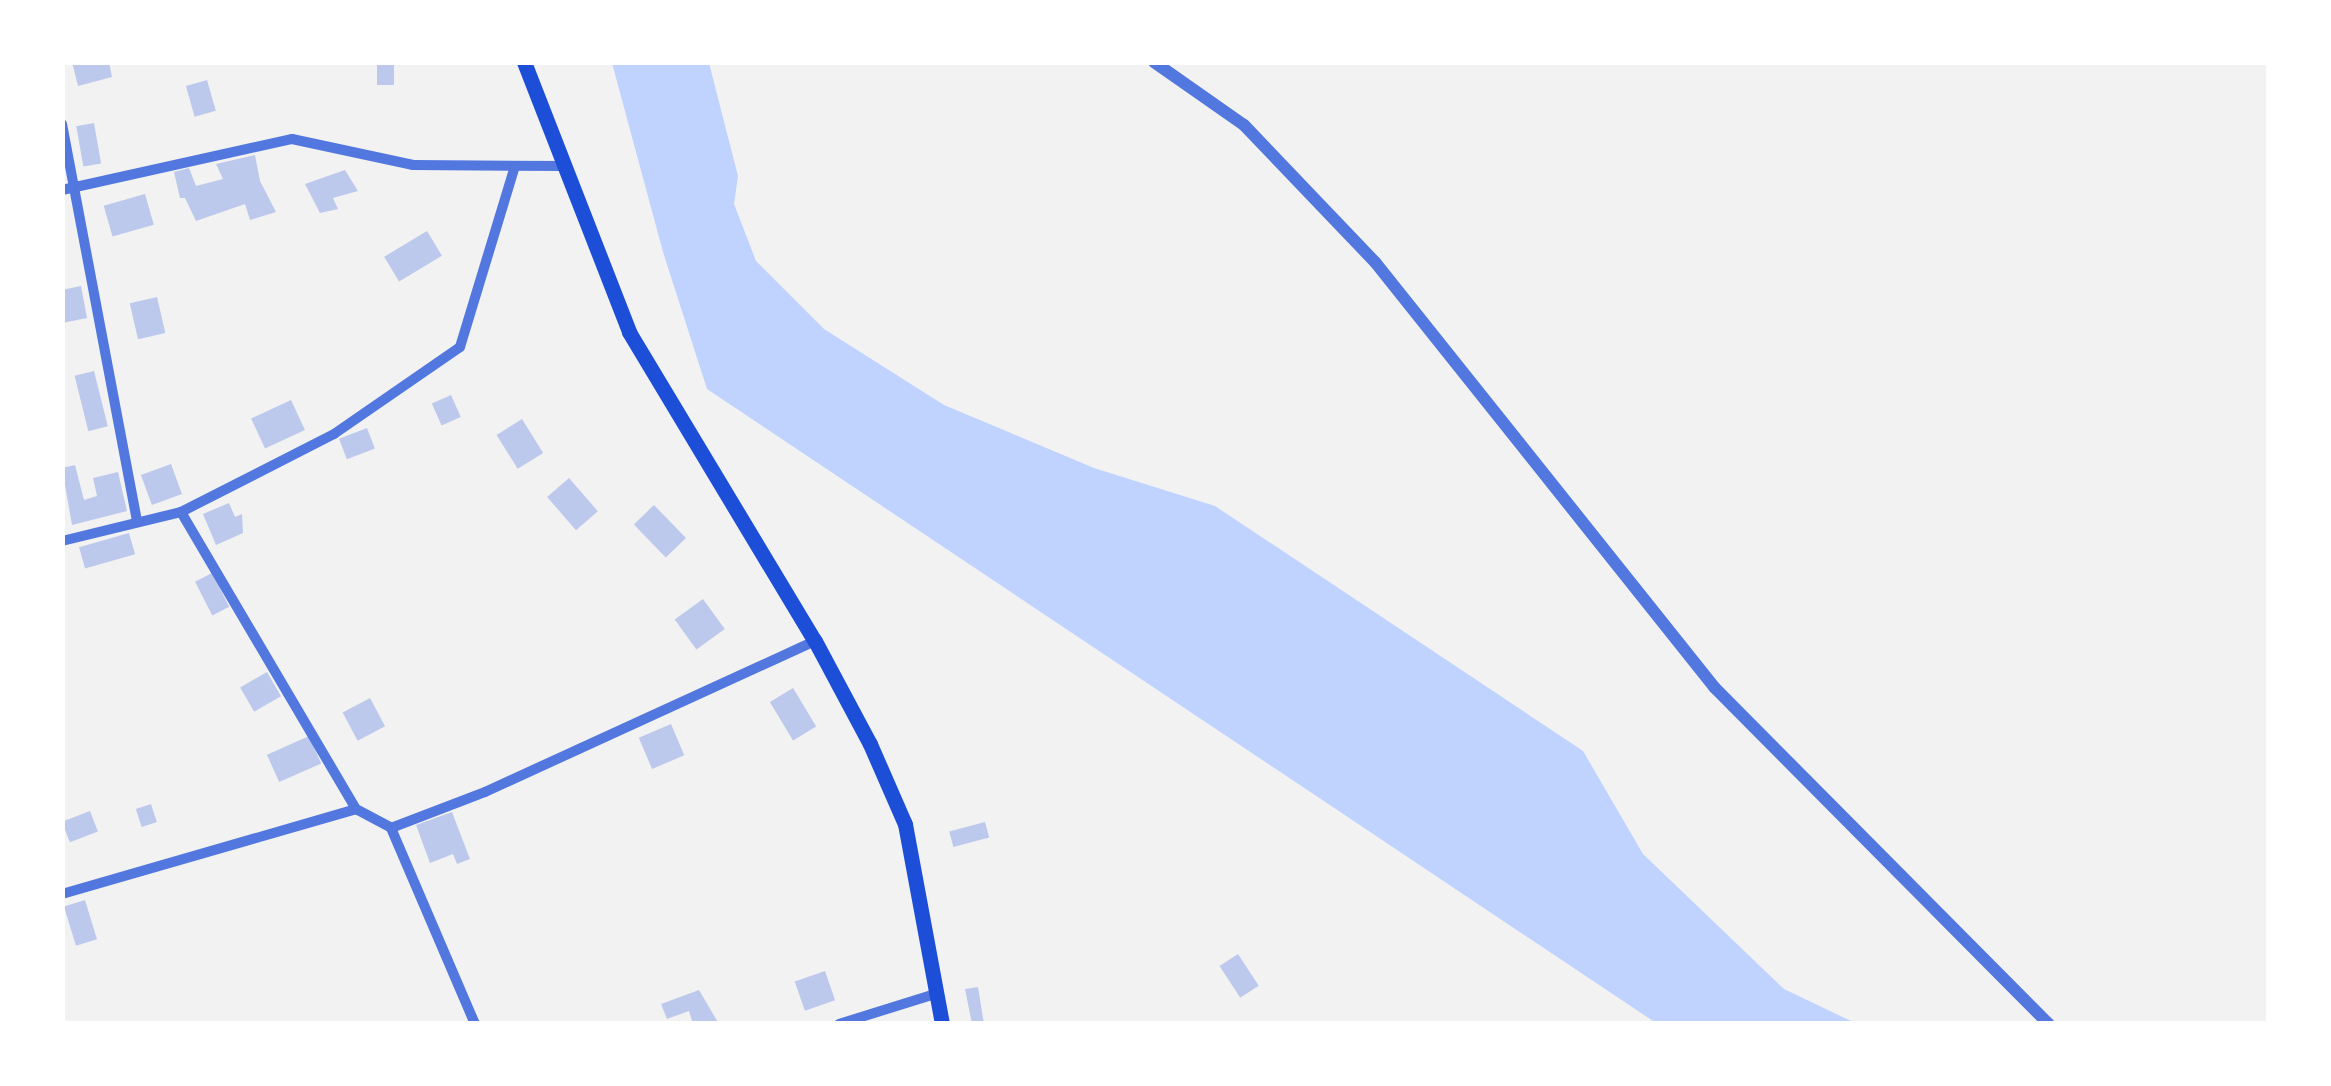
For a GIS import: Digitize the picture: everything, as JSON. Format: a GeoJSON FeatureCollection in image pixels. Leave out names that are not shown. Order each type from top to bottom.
{"type":"FeatureCollection","features":[{"type":"Feature","properties":{"kind":"main road"},"geometry":{"type":"LineString","coordinates":[[524,62],[629,332],[815,641],[870,744],[905,824],[942,1024]]}},
{"type":"Feature","properties":{"kind":"street"},"geometry":{"type":"LineString","coordinates":[[1154,62],[1244,125],[1375,262],[1715,688],[2049,1024]]}},
{"type":"Feature","properties":{"kind":"street"},"geometry":{"type":"LineString","coordinates":[[62,124],[137,522]]}},
{"type":"Feature","properties":{"kind":"street"},"geometry":{"type":"LineString","coordinates":[[62,190],[292,138],[413,165],[565,166]]}},
{"type":"Feature","properties":{"kind":"street"},"geometry":{"type":"LineString","coordinates":[[62,541],[181,512],[334,434],[460,347],[515,166]]}},
{"type":"Feature","properties":{"kind":"street"},"geometry":{"type":"LineString","coordinates":[[181,512],[356,809],[391,828],[475,1024]]}},
{"type":"Feature","properties":{"kind":"street"},"geometry":{"type":"LineString","coordinates":[[391,828],[484,792],[815,641]]}},
{"type":"Feature","properties":{"kind":"street"},"geometry":{"type":"LineString","coordinates":[[62,894],[356,809]]}},
{"type":"Feature","properties":{"kind":"street"},"geometry":{"type":"LineString","coordinates":[[839,1024],[938,994]]}},
{"type":"Feature","properties":{"kind":"water"},"geometry":{"type":"Polygon","coordinates":[[[612,63],[709,63],[738,176],[734,204],[756,261],[824,329],[944,405],[1094,468],[1215,506],[1583,751],[1643,854],[1784,989],[1855,1023],[1656,1023],[707,389],[663,252],[612,63]]]}},
{"type":"Feature","properties":{"kind":"building"},"geometry":{"type":"Polygon","coordinates":[[[72,62],[109,62],[112,77],[78,86],[72,62]]]}},
{"type":"Feature","properties":{"kind":"building"},"geometry":{"type":"Polygon","coordinates":[[[377,62],[394,62],[394,85],[377,85],[377,62]]]}},
{"type":"Feature","properties":{"kind":"building"},"geometry":{"type":"Polygon","coordinates":[[[207,80],[216,111],[195,117],[186,86],[207,80]]]}},
{"type":"Feature","properties":{"kind":"building"},"geometry":{"type":"Polygon","coordinates":[[[94,123],[101,163],[83,167],[76,126],[94,123]]]}},
{"type":"Feature","properties":{"kind":"building"},"geometry":{"type":"Polygon","coordinates":[[[255,155],[260,181],[276,212],[250,220],[245,204],[196,221],[185,198],[180,198],[174,172],[189,168],[196,186],[223,179],[216,164],[255,155]]]}},
{"type":"Feature","properties":{"kind":"building"},"geometry":{"type":"Polygon","coordinates":[[[345,170],[358,191],[333,198],[338,209],[320,213],[305,184],[345,170]]]}},
{"type":"Feature","properties":{"kind":"building"},"geometry":{"type":"Polygon","coordinates":[[[145,194],[154,225],[112,237],[104,206],[145,194]]]}},
{"type":"Feature","properties":{"kind":"building"},"geometry":{"type":"Polygon","coordinates":[[[427,231],[442,256],[399,282],[384,257],[427,231]]]}},
{"type":"Feature","properties":{"kind":"building"},"geometry":{"type":"Polygon","coordinates":[[[81,286],[87,318],[62,323],[62,290],[81,286]]]}},
{"type":"Feature","properties":{"kind":"building"},"geometry":{"type":"Polygon","coordinates":[[[157,297],[165,333],[138,339],[130,303],[157,297]]]}},
{"type":"Feature","properties":{"kind":"building"},"geometry":{"type":"Polygon","coordinates":[[[94,371],[108,426],[88,431],[75,376],[94,371]]]}},
{"type":"Feature","properties":{"kind":"building"},"geometry":{"type":"Polygon","coordinates":[[[451,395],[461,417],[442,425],[432,404],[451,395]]]}},
{"type":"Feature","properties":{"kind":"building"},"geometry":{"type":"Polygon","coordinates":[[[291,400],[305,430],[265,449],[251,419],[291,400]]]}},
{"type":"Feature","properties":{"kind":"building"},"geometry":{"type":"Polygon","coordinates":[[[522,419],[543,453],[518,469],[497,435],[522,419]]]}},
{"type":"Feature","properties":{"kind":"building"},"geometry":{"type":"Polygon","coordinates":[[[367,428],[375,449],[347,459],[339,439],[367,428]]]}},
{"type":"Feature","properties":{"kind":"building"},"geometry":{"type":"Polygon","coordinates":[[[171,464],[182,494],[152,505],[141,475],[171,464]]]}},
{"type":"Feature","properties":{"kind":"building"},"geometry":{"type":"Polygon","coordinates":[[[75,465],[84,500],[97,496],[93,478],[118,472],[127,511],[72,525],[62,468],[75,465]]]}},
{"type":"Feature","properties":{"kind":"building"},"geometry":{"type":"Polygon","coordinates":[[[569,478],[598,511],[576,530],[547,497],[569,478]]]}},
{"type":"Feature","properties":{"kind":"building"},"geometry":{"type":"Polygon","coordinates":[[[229,503],[235,517],[242,514],[243,533],[216,545],[203,514],[229,503]]]}},
{"type":"Feature","properties":{"kind":"building"},"geometry":{"type":"Polygon","coordinates":[[[654,505],[686,538],[666,558],[634,524],[654,505]]]}},
{"type":"Feature","properties":{"kind":"building"},"geometry":{"type":"Polygon","coordinates":[[[129,533],[135,554],[85,568],[79,547],[129,533]]]}},
{"type":"Feature","properties":{"kind":"building"},"geometry":{"type":"Polygon","coordinates":[[[212,573],[229,607],[212,615],[195,582],[212,573]]]}},
{"type":"Feature","properties":{"kind":"building"},"geometry":{"type":"Polygon","coordinates":[[[703,599],[725,629],[696,650],[675,620],[703,599]]]}},
{"type":"Feature","properties":{"kind":"building"},"geometry":{"type":"Polygon","coordinates":[[[267,672],[281,696],[254,712],[240,688],[267,672]]]}},
{"type":"Feature","properties":{"kind":"building"},"geometry":{"type":"Polygon","coordinates":[[[793,688],[816,727],[793,740],[770,702],[793,688]]]}},
{"type":"Feature","properties":{"kind":"building"},"geometry":{"type":"Polygon","coordinates":[[[370,698],[385,726],[358,741],[343,713],[370,698]]]}},
{"type":"Feature","properties":{"kind":"building"},"geometry":{"type":"Polygon","coordinates":[[[671,724],[684,755],[652,769],[639,738],[671,724]]]}},
{"type":"Feature","properties":{"kind":"building"},"geometry":{"type":"Polygon","coordinates":[[[309,736],[321,763],[279,782],[267,755],[309,736]]]}},
{"type":"Feature","properties":{"kind":"building"},"geometry":{"type":"Polygon","coordinates":[[[151,804],[157,822],[142,827],[136,809],[151,804]]]}},
{"type":"Feature","properties":{"kind":"building"},"geometry":{"type":"Polygon","coordinates":[[[90,811],[98,832],[70,842],[62,822],[90,811]]]}},
{"type":"Feature","properties":{"kind":"building"},"geometry":{"type":"Polygon","coordinates":[[[452,812],[470,859],[457,864],[453,854],[430,863],[416,825],[452,812]]]}},
{"type":"Feature","properties":{"kind":"building"},"geometry":{"type":"Polygon","coordinates":[[[985,822],[989,837],[953,847],[949,832],[985,822]]]}},
{"type":"Feature","properties":{"kind":"building"},"geometry":{"type":"Polygon","coordinates":[[[85,900],[97,939],[76,946],[64,906],[85,900]]]}},
{"type":"Feature","properties":{"kind":"building"},"geometry":{"type":"Polygon","coordinates":[[[1238,954],[1259,986],[1240,998],[1220,966],[1238,954]]]}},
{"type":"Feature","properties":{"kind":"building"},"geometry":{"type":"Polygon","coordinates":[[[825,971],[835,1000],[805,1011],[795,981],[825,971]]]}},
{"type":"Feature","properties":{"kind":"building"},"geometry":{"type":"Polygon","coordinates":[[[978,987],[984,1024],[972,1024],[965,989],[978,987]]]}},
{"type":"Feature","properties":{"kind":"building"},"geometry":{"type":"Polygon","coordinates":[[[699,990],[719,1024],[693,1024],[689,1011],[667,1019],[661,1004],[699,990]]]}}]}
